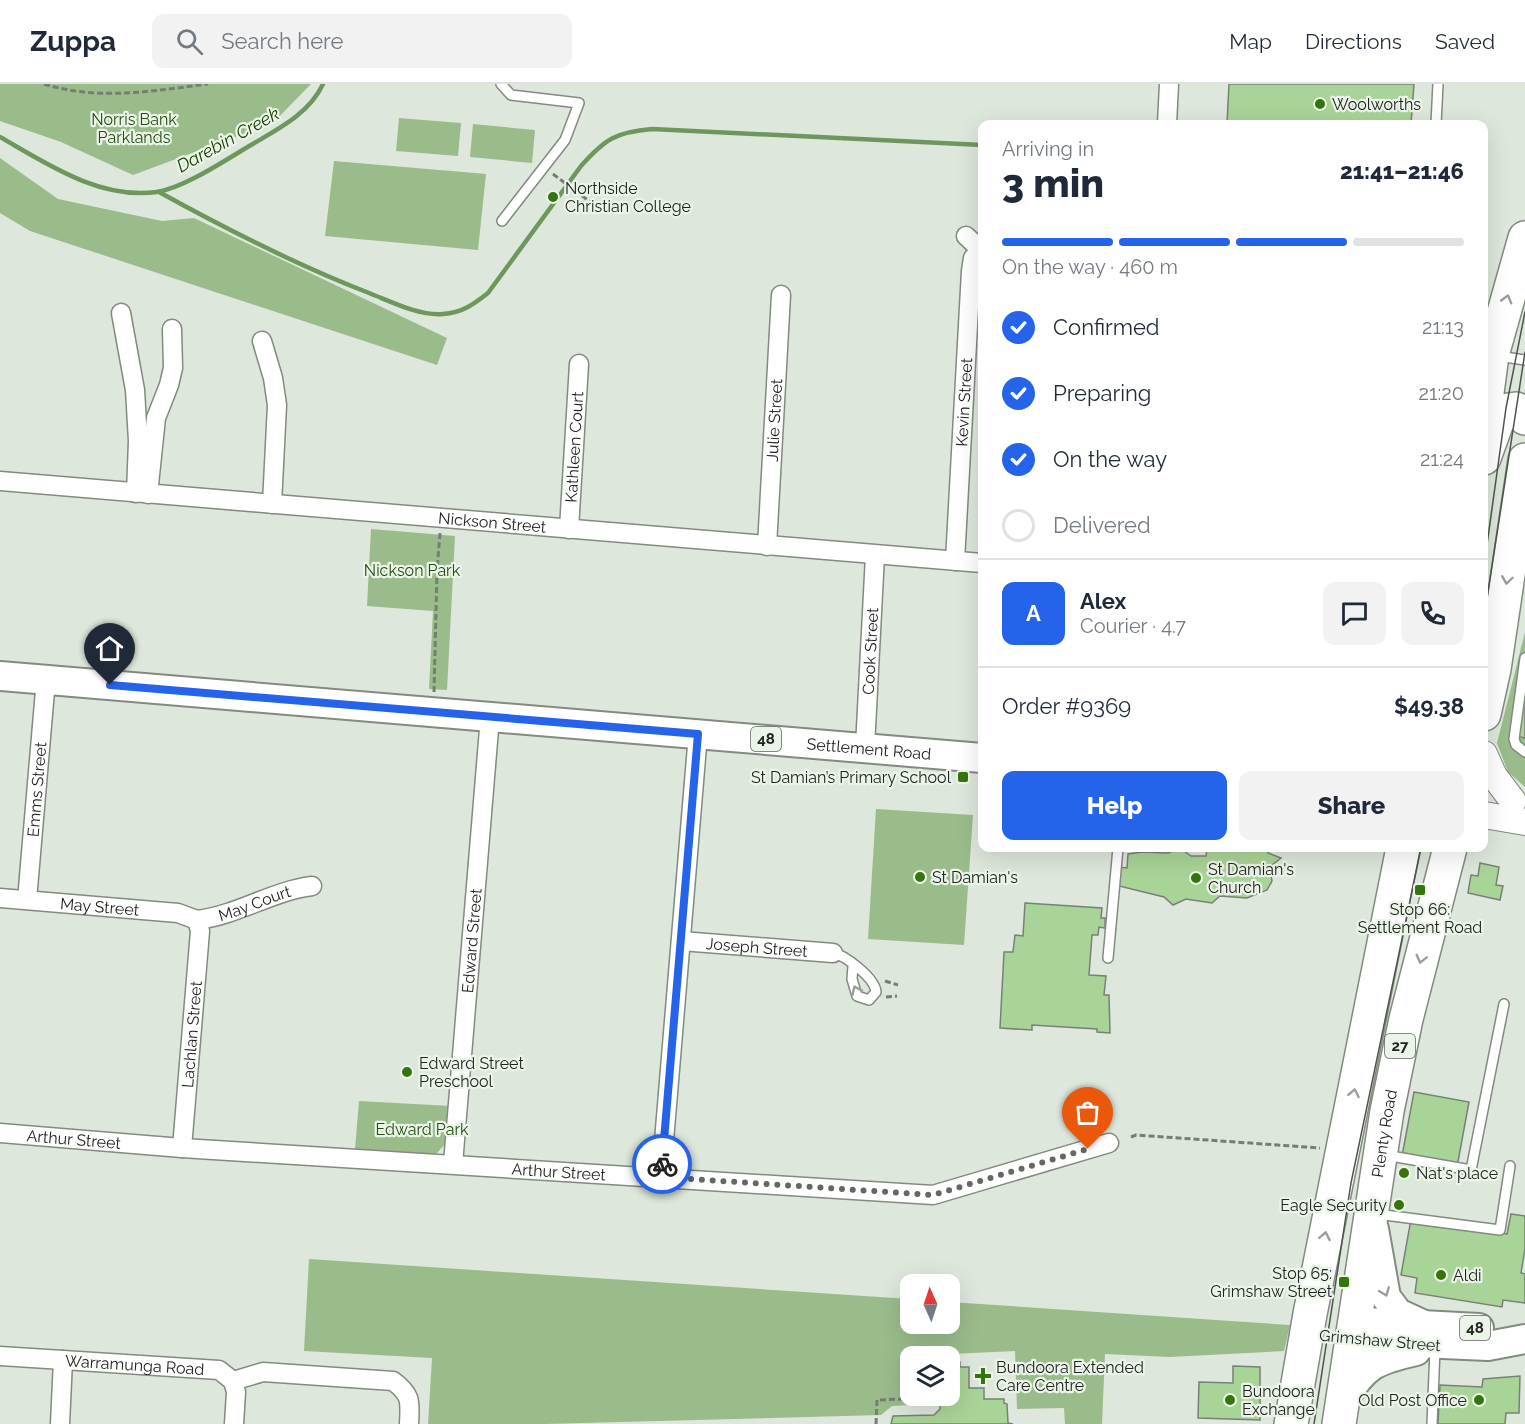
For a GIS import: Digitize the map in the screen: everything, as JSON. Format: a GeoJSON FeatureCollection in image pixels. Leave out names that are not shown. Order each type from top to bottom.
{"type":"FeatureCollection","features":[{"type":"Feature","properties":{"kind":"highway"},"geometry":{"type":"LineString","coordinates":[[1488,348],[1525,238]]}},
{"type":"Feature","properties":{"kind":"highway"},"geometry":{"type":"LineString","coordinates":[[1488,447],[1501,411],[1516,409],[1525,418]]}},
{"type":"Feature","properties":{"kind":"highway"},"geometry":{"type":"LineString","coordinates":[[1488,696],[1520,522],[1525,460]]}},
{"type":"Feature","properties":{"kind":"highway","name":"27"},"geometry":{"type":"LineString","coordinates":[[1291,1424],[1308,1324],[1400,852]]}},
{"type":"Feature","properties":{"kind":"highway","name":"Plenty Road"},"geometry":{"type":"LineString","coordinates":[[1342,1412],[1379,1154],[1406,1019],[1449,852]]}},
{"type":"Feature","properties":{"kind":"highway","name":"Grimshaw Street"},"geometry":{"type":"LineString","coordinates":[[1308,1324],[1354,1330]]}},
{"type":"Feature","properties":{"kind":"main road","name":"Settlement Road"},"geometry":{"type":"LineString","coordinates":[[0,676],[978,758]]}},
{"type":"Feature","properties":{"kind":"main road"},"geometry":{"type":"LineString","coordinates":[[1488,763],[1494,776],[1521,809]]}},
{"type":"Feature","properties":{"kind":"main road"},"geometry":{"type":"LineString","coordinates":[[1488,797],[1521,809]]}},
{"type":"Feature","properties":{"kind":"main road"},"geometry":{"type":"LineString","coordinates":[[1488,814],[1521,809]]}},
{"type":"Feature","properties":{"kind":"main road"},"geometry":{"type":"LineString","coordinates":[[1342,1412],[1357,1377],[1370,1366],[1430,1335],[1398,1313],[1386,1298],[1371,1214]]}},
{"type":"Feature","properties":{"kind":"main road","name":"Grimshaw Street"},"geometry":{"type":"LineString","coordinates":[[1354,1330],[1430,1335],[1488,1329],[1525,1338]]}},
{"type":"Feature","properties":{"kind":"street"},"geometry":{"type":"LineString","coordinates":[[1167,120],[1169,84]]}},
{"type":"Feature","properties":{"kind":"street"},"geometry":{"type":"LineString","coordinates":[[966,236],[978,246]]}},
{"type":"Feature","properties":{"kind":"street","name":"Kevin Street"},"geometry":{"type":"LineString","coordinates":[[955,561],[970,271],[973,258],[978,252]]}},
{"type":"Feature","properties":{"kind":"street","name":"Julie Street"},"geometry":{"type":"LineString","coordinates":[[767,546],[781,294]]}},
{"type":"Feature","properties":{"kind":"street"},"geometry":{"type":"LineString","coordinates":[[121,314],[135,390],[142,493]]}},
{"type":"Feature","properties":{"kind":"street"},"geometry":{"type":"LineString","coordinates":[[142,493],[156,418],[173,368],[172,329]]}},
{"type":"Feature","properties":{"kind":"street"},"geometry":{"type":"LineString","coordinates":[[262,341],[273,378],[277,405],[272,504]]}},
{"type":"Feature","properties":{"kind":"street","name":"Kathleen Court"},"geometry":{"type":"LineString","coordinates":[[569,529],[579,364]]}},
{"type":"Feature","properties":{"kind":"street","name":"Nickson Street"},"geometry":{"type":"LineString","coordinates":[[0,481],[978,563]]}},
{"type":"Feature","properties":{"kind":"street","name":"Cook Street"},"geometry":{"type":"LineString","coordinates":[[865,747],[875,555]]}},
{"type":"Feature","properties":{"kind":"street","name":"Emms Street"},"geometry":{"type":"LineString","coordinates":[[27,900],[46,679]]}},
{"type":"Feature","properties":{"kind":"street","name":"Edward Street"},"geometry":{"type":"LineString","coordinates":[[453,1164],[490,717]]}},
{"type":"Feature","properties":{"kind":"street"},"geometry":{"type":"LineString","coordinates":[[661,1177],[698,734]]}},
{"type":"Feature","properties":{"kind":"street","name":"May Court"},"geometry":{"type":"LineString","coordinates":[[197,920],[230,913],[281,892],[312,886]]}},
{"type":"Feature","properties":{"kind":"street","name":"May Street"},"geometry":{"type":"LineString","coordinates":[[0,898],[178,913],[197,920]]}},
{"type":"Feature","properties":{"kind":"street","name":"Lachlan Street"},"geometry":{"type":"LineString","coordinates":[[182,1148],[200,932],[197,920]]}},
{"type":"Feature","properties":{"kind":"street","name":"Joseph Street"},"geometry":{"type":"LineString","coordinates":[[681,941],[833,953]]}},
{"type":"Feature","properties":{"kind":"street","name":"Arthur Street"},"geometry":{"type":"LineString","coordinates":[[0,1133],[182,1148],[933,1195],[1109,1143]]}},
{"type":"Feature","properties":{"kind":"street","name":"Warramunga Road"},"geometry":{"type":"LineString","coordinates":[[0,1356],[219,1370],[233,1381]]}},
{"type":"Feature","properties":{"kind":"street"},"geometry":{"type":"LineString","coordinates":[[60,1424],[63,1360]]}},
{"type":"Feature","properties":{"kind":"street"},"geometry":{"type":"LineString","coordinates":[[234,1424],[236,1392],[233,1381],[263,1372],[393,1381],[406,1390],[410,1404],[409,1424]]}},
{"type":"Feature","properties":{"kind":"lane"},"geometry":{"type":"LineString","coordinates":[[501,84],[511,95],[579,103],[565,140],[502,221]]}},
{"type":"Feature","properties":{"kind":"lane"},"geometry":{"type":"LineString","coordinates":[[1436,120],[1438,84]]}},
{"type":"Feature","properties":{"kind":"lane"},"geometry":{"type":"LineString","coordinates":[[1488,354],[1525,360]]}},
{"type":"Feature","properties":{"kind":"lane"},"geometry":{"type":"LineString","coordinates":[[1525,658],[1514,739],[1516,745],[1525,752]]}},
{"type":"Feature","properties":{"kind":"lane"},"geometry":{"type":"LineString","coordinates":[[1108,958],[1118,852]]}},
{"type":"Feature","properties":{"kind":"lane"},"geometry":{"type":"LineString","coordinates":[[833,953],[840,955],[853,966]]}},
{"type":"Feature","properties":{"kind":"lane"},"geometry":{"type":"LineString","coordinates":[[1379,1154],[1471,1170],[1504,1004]]}},
{"type":"Feature","properties":{"kind":"lane"},"geometry":{"type":"LineString","coordinates":[[1371,1214],[1500,1230],[1509,1166]]}},
{"type":"Feature","properties":{"kind":"lane"},"geometry":{"type":"LineString","coordinates":[[1430,1335],[1432,1424]]}},
{"type":"Feature","properties":{"kind":"path"},"geometry":{"type":"LineString","coordinates":[[44,84],[93,95],[136,94],[208,84]]}},
{"type":"Feature","properties":{"kind":"path"},"geometry":{"type":"LineString","coordinates":[[560,180],[597,207]]}},
{"type":"Feature","properties":{"kind":"path"},"geometry":{"type":"LineString","coordinates":[[440,533],[432,691],[441,695]]}},
{"type":"Feature","properties":{"kind":"path"},"geometry":{"type":"LineString","coordinates":[[1131,1137],[1136,1135],[1343,1150]]}},
{"type":"Feature","properties":{"kind":"path"},"geometry":{"type":"LineString","coordinates":[[876,1424],[877,1400],[900,1399]]}},
{"type":"Feature","properties":{"kind":"green space","name":"Norris Bank Parklands"},"geometry":{"type":"Polygon","coordinates":[[[0,84],[311,84],[273,123],[133,175],[61,142],[0,121],[0,84]]]}},
{"type":"Feature","properties":{"kind":"green space"},"geometry":{"type":"Polygon","coordinates":[[[399,118],[461,123],[458,156],[396,151],[399,118]]]}},
{"type":"Feature","properties":{"kind":"green space"},"geometry":{"type":"Polygon","coordinates":[[[473,124],[535,130],[532,163],[470,157],[473,124]]]}},
{"type":"Feature","properties":{"kind":"green space"},"geometry":{"type":"Polygon","coordinates":[[[0,158],[58,199],[162,221],[194,218],[447,338],[437,365],[30,231],[0,213],[0,158]]]}},
{"type":"Feature","properties":{"kind":"green space"},"geometry":{"type":"Polygon","coordinates":[[[334,161],[486,174],[478,250],[325,236],[334,161]]]}},
{"type":"Feature","properties":{"kind":"green space","name":"Nickson Park"},"geometry":{"type":"Polygon","coordinates":[[[371,529],[455,536],[447,690],[429,689],[433,611],[367,606],[371,529]]]}},
{"type":"Feature","properties":{"kind":"green space"},"geometry":{"type":"Polygon","coordinates":[[[1525,632],[1525,787],[1508,772],[1497,743],[1525,632]]]}},
{"type":"Feature","properties":{"kind":"green space","name":"St Damian's"},"geometry":{"type":"Polygon","coordinates":[[[876,809],[973,815],[964,945],[868,939],[876,809]]]}},
{"type":"Feature","properties":{"kind":"green space","name":"Edward Park"},"geometry":{"type":"Polygon","coordinates":[[[359,1101],[451,1106],[449,1140],[436,1154],[355,1149],[359,1101]]]}},
{"type":"Feature","properties":{"kind":"green space"},"geometry":{"type":"Polygon","coordinates":[[[309,1259],[900,1298],[900,1334],[960,1334],[960,1303],[1290,1325],[1284,1351],[1170,1357],[1105,1354],[1102,1424],[1065,1424],[1064,1408],[1017,1409],[1015,1351],[960,1354],[960,1346],[900,1346],[900,1406],[892,1406],[881,1415],[545,1424],[428,1424],[432,1358],[304,1351],[309,1259]]]}},
{"type":"Feature","properties":{"kind":"building","name":"Woolworths"},"geometry":{"type":"Polygon","coordinates":[[[1229,84],[1414,84],[1411,120],[1227,120],[1229,84]]]}},
{"type":"Feature","properties":{"kind":"building"},"geometry":{"type":"Polygon","coordinates":[[[1525,683],[1525,738],[1516,736],[1525,683]]]}},
{"type":"Feature","properties":{"kind":"building","name":"St Damian's Church"},"geometry":{"type":"Polygon","coordinates":[[[1186,852],[1191,856],[1206,856],[1206,852],[1268,852],[1281,858],[1271,866],[1277,871],[1271,875],[1272,881],[1267,890],[1247,898],[1220,896],[1212,903],[1186,899],[1173,905],[1164,897],[1119,886],[1119,867],[1127,868],[1128,854],[1186,852]]]}},
{"type":"Feature","properties":{"kind":"building"},"geometry":{"type":"Polygon","coordinates":[[[1480,863],[1499,867],[1496,885],[1503,886],[1500,900],[1468,893],[1471,875],[1478,876],[1480,863]]]}},
{"type":"Feature","properties":{"kind":"building"},"geometry":{"type":"Polygon","coordinates":[[[1025,903],[1102,908],[1101,918],[1105,918],[1105,928],[1099,927],[1098,935],[1092,935],[1089,975],[1106,976],[1104,995],[1109,995],[1110,1033],[1097,1032],[1097,1029],[1032,1025],[1032,1030],[1000,1028],[1004,952],[1013,952],[1015,935],[1023,936],[1025,903]]]}},
{"type":"Feature","properties":{"kind":"building"},"geometry":{"type":"Polygon","coordinates":[[[1414,1092],[1469,1102],[1457,1167],[1402,1156],[1414,1092]]]}},
{"type":"Feature","properties":{"kind":"building"},"geometry":{"type":"Polygon","coordinates":[[[1511,1214],[1525,1216],[1525,1249],[1521,1273],[1525,1274],[1525,1303],[1503,1300],[1502,1307],[1415,1293],[1417,1278],[1401,1275],[1411,1219],[1507,1234],[1511,1214]]]}},
{"type":"Feature","properties":{"kind":"building","name":"Bundoora Exchange"},"geometry":{"type":"Polygon","coordinates":[[[1233,1366],[1260,1367],[1260,1420],[1198,1418],[1199,1382],[1233,1383],[1233,1366]]]}},
{"type":"Feature","properties":{"kind":"building"},"geometry":{"type":"Polygon","coordinates":[[[960,1367],[969,1367],[969,1388],[984,1388],[984,1399],[1004,1399],[1004,1403],[1007,1404],[1008,1423],[1013,1424],[891,1424],[893,1416],[934,1415],[940,1406],[960,1406],[960,1367]]]}},
{"type":"Feature","properties":{"kind":"building","name":"Old Post Office"},"geometry":{"type":"Polygon","coordinates":[[[1520,1376],[1519,1413],[1506,1413],[1505,1424],[1438,1424],[1440,1385],[1482,1387],[1483,1379],[1520,1376]]]}},
{"type":"Feature","properties":{"kind":"waterway","name":"Darebin Creek"},"geometry":{"type":"LineString","coordinates":[[0,137],[75,178],[115,191],[157,192],[192,179],[282,127],[310,104],[323,84]]}},
{"type":"Feature","properties":{"kind":"waterway"},"geometry":{"type":"LineString","coordinates":[[159,192],[315,271],[406,308],[425,313],[443,314],[462,310],[488,293],[581,166],[597,149],[612,138],[629,132],[652,129],[978,145]]}},
{"type":"Feature","properties":{"kind":"tram line"},"geometry":{"type":"LineString","coordinates":[[1488,537],[1506,408],[1525,312]]}},
{"type":"Feature","properties":{"kind":"tram line"},"geometry":{"type":"LineString","coordinates":[[1488,592],[1525,352]]}},
{"type":"Feature","properties":{"kind":"tram line"},"geometry":{"type":"LineString","coordinates":[[1314,1424],[1351,1183],[1420,852]]}},
{"type":"Feature","properties":{"kind":"way so far"},"geometry":{"type":"LineString","coordinates":[[662,1164],[661,1177],[933,1195],[1088,1149]]}},
{"type":"Feature","properties":{"kind":"place","name":"Woolworths"},"geometry":{"type":"Point","coordinates":[1320,104]}},
{"type":"Feature","properties":{"kind":"place","name":"Northside Christian College"},"geometry":{"type":"Point","coordinates":[553,197]}},
{"type":"Feature","properties":{"kind":"place","name":"St Damian’s Primary School"},"geometry":{"type":"Point","coordinates":[963,777]}},
{"type":"Feature","properties":{"kind":"place","name":"St Damian's"},"geometry":{"type":"Point","coordinates":[920,877]}},
{"type":"Feature","properties":{"kind":"place","name":"St Damian's Church"},"geometry":{"type":"Point","coordinates":[1196,878]}},
{"type":"Feature","properties":{"kind":"place","name":"Stop 66: Settlement Road"},"geometry":{"type":"Point","coordinates":[1420,890]}},
{"type":"Feature","properties":{"kind":"place","name":"Edward Street Preschool"},"geometry":{"type":"Point","coordinates":[407,1072]}},
{"type":"Feature","properties":{"kind":"place","name":"Nat's place"},"geometry":{"type":"Point","coordinates":[1404,1173]}},
{"type":"Feature","properties":{"kind":"place","name":"Eagle Security"},"geometry":{"type":"Point","coordinates":[1399,1205]}},
{"type":"Feature","properties":{"kind":"place","name":"Aldi"},"geometry":{"type":"Point","coordinates":[1441,1275]}},
{"type":"Feature","properties":{"kind":"place","name":"Stop 65: Grimshaw Street"},"geometry":{"type":"Point","coordinates":[1344,1282]}},
{"type":"Feature","properties":{"kind":"place","name":"Bundoora Extended Care Centre"},"geometry":{"type":"Point","coordinates":[983,1376]}},
{"type":"Feature","properties":{"kind":"place","name":"Bundoora Exchange"},"geometry":{"type":"Point","coordinates":[1230,1400]}},
{"type":"Feature","properties":{"kind":"place","name":"Old Post Office"},"geometry":{"type":"Point","coordinates":[1479,1400]}},
{"type":"Feature","properties":{"kind":"route"},"geometry":{"type":"LineString","coordinates":[[110,685],[698,734],[662,1164]]}}]}
